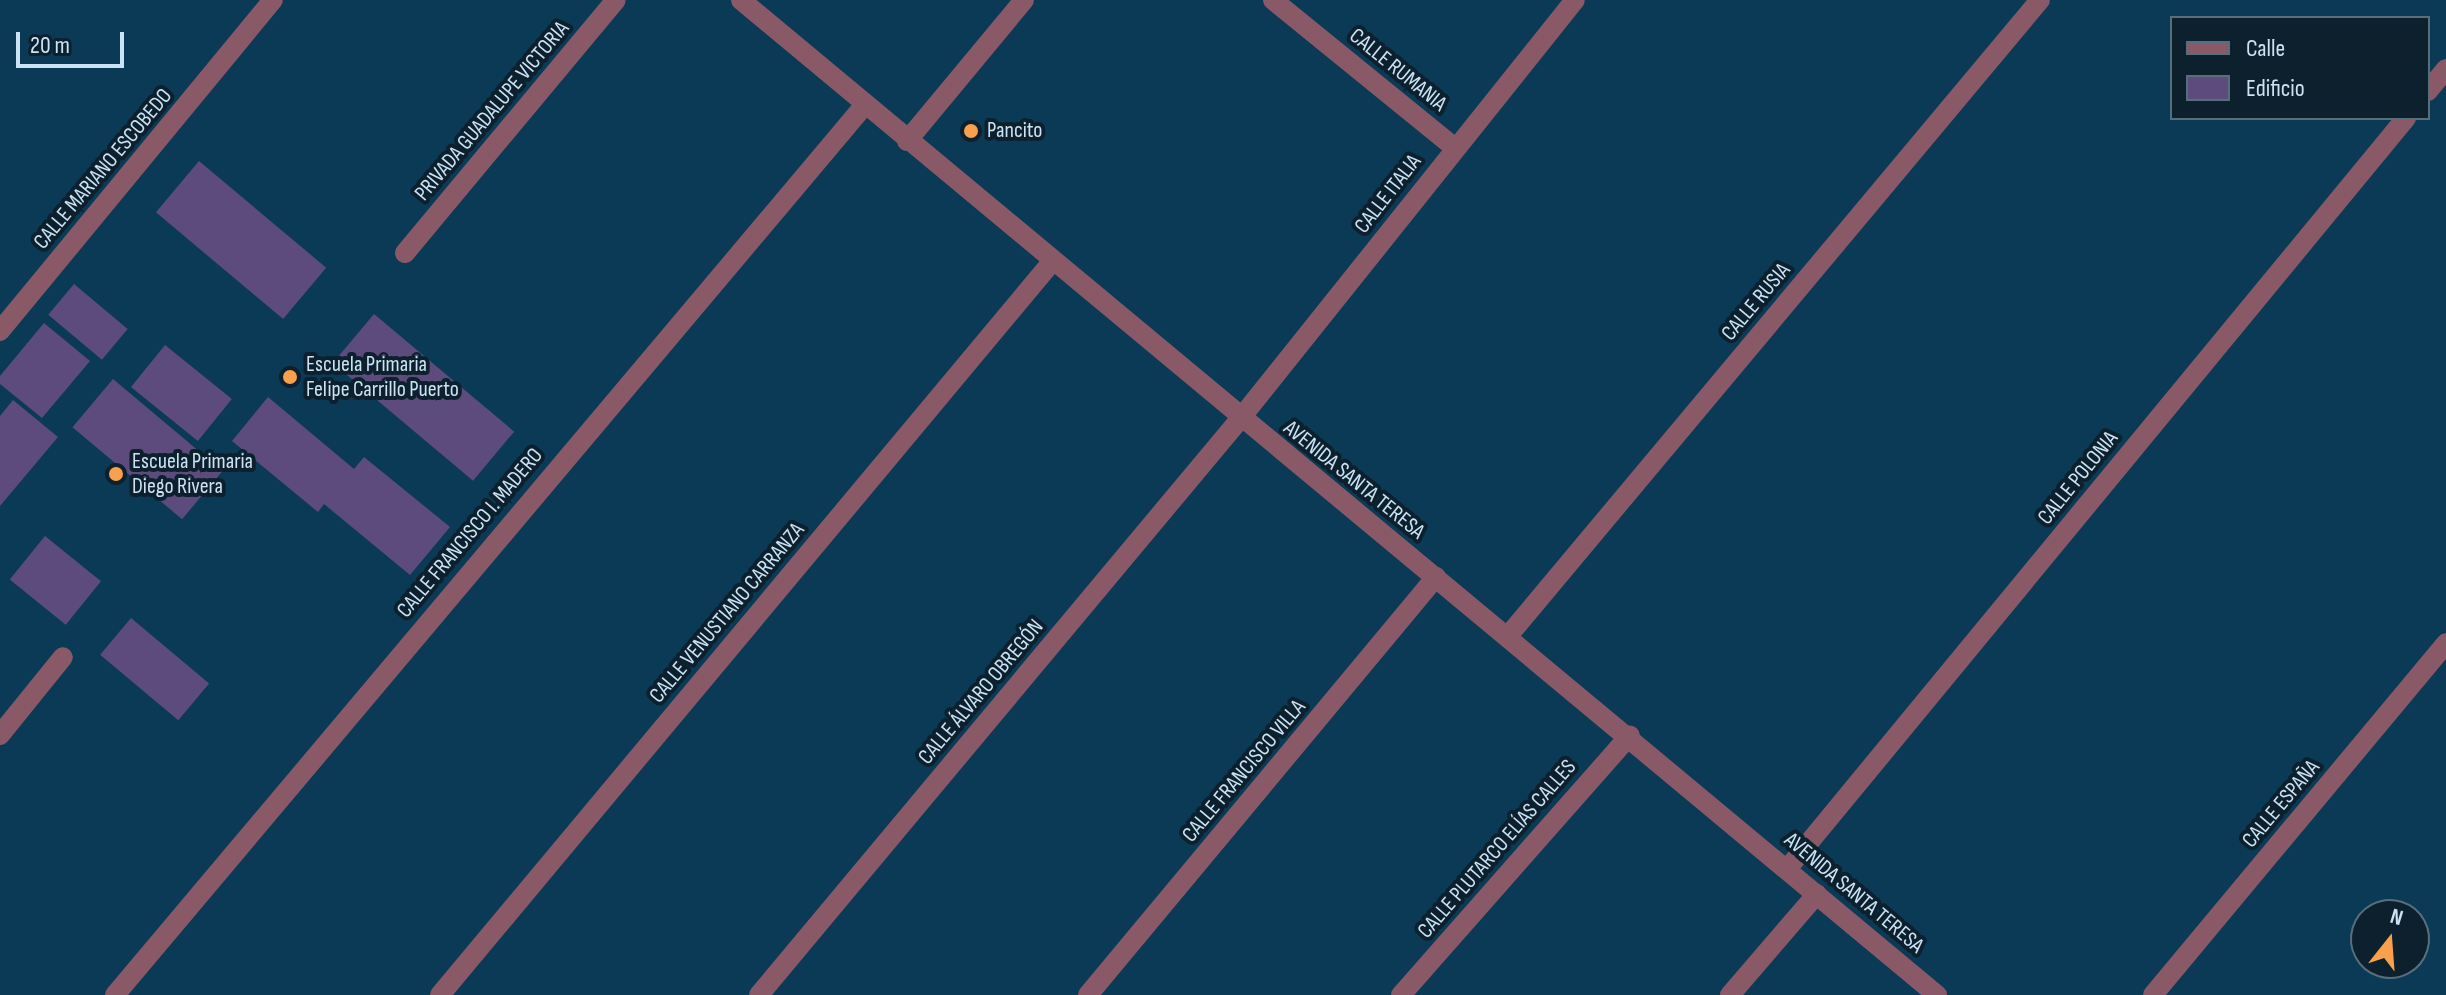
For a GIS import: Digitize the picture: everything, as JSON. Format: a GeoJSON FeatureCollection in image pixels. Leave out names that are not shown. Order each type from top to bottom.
{"type":"FeatureCollection","features":[{"type":"Feature","properties":{"kind":"street","name":"CALLE MARIANO ESCOBEDO"},"geometry":{"type":"LineString","coordinates":[[0,331],[273,0]]}},
{"type":"Feature","properties":{"kind":"street","name":"PRIVADA GUADALUPE VICTORIA"},"geometry":{"type":"LineString","coordinates":[[405,253],[616,0]]}},
{"type":"Feature","properties":{"kind":"street","name":"AVENIDA SANTA TERESA"},"geometry":{"type":"LineString","coordinates":[[741,0],[1051,263],[1630,735],[1937,995]]}},
{"type":"Feature","properties":{"kind":"street"},"geometry":{"type":"LineString","coordinates":[[907,141],[1024,0]]}},
{"type":"Feature","properties":{"kind":"street","name":"CALLE RUMANIA"},"geometry":{"type":"LineString","coordinates":[[1273,0],[1455,148]]}},
{"type":"Feature","properties":{"kind":"street","name":"CALLE ITALIA"},"geometry":{"type":"LineString","coordinates":[[1240,419],[1575,0]]}},
{"type":"Feature","properties":{"kind":"street","name":"CALLE RUSIA"},"geometry":{"type":"LineString","coordinates":[[1508,636],[2040,0]]}},
{"type":"Feature","properties":{"kind":"street"},"geometry":{"type":"LineString","coordinates":[[2430,89],[2446,69]]}},
{"type":"Feature","properties":{"kind":"street","name":"CALLE FRANCISCO I. MADERO"},"geometry":{"type":"LineString","coordinates":[[115,995],[864,106]]}},
{"type":"Feature","properties":{"kind":"street","name":"CALLE POLONIA"},"geometry":{"type":"LineString","coordinates":[[1788,868],[2404,120]]}},
{"type":"Feature","properties":{"kind":"street","name":"CALLE VENUSTIANO CARRANZA"},"geometry":{"type":"LineString","coordinates":[[440,995],[1051,263]]}},
{"type":"Feature","properties":{"kind":"street","name":"CALLE ÁLVARO OBREGÓN"},"geometry":{"type":"LineString","coordinates":[[759,995],[1240,419]]}},
{"type":"Feature","properties":{"kind":"street","name":"CALLE FRANCISCO VILLA"},"geometry":{"type":"LineString","coordinates":[[1088,995],[1436,577]]}},
{"type":"Feature","properties":{"kind":"street","name":"CALLE ESPAÑA"},"geometry":{"type":"LineString","coordinates":[[2153,995],[2446,643]]}},
{"type":"Feature","properties":{"kind":"street"},"geometry":{"type":"LineString","coordinates":[[0,735],[63,657]]}},
{"type":"Feature","properties":{"kind":"street","name":"CALLE PLUTARCO ELÍAS CALLES"},"geometry":{"type":"LineString","coordinates":[[1401,995],[1630,735]]}},
{"type":"Feature","properties":{"kind":"street"},"geometry":{"type":"LineString","coordinates":[[1730,995],[1817,894]]}},
{"type":"Feature","properties":{"kind":"building"},"geometry":{"type":"Polygon","coordinates":[[[199,161],[326,268],[283,319],[156,212],[199,161]]]}},
{"type":"Feature","properties":{"kind":"building"},"geometry":{"type":"Polygon","coordinates":[[[74,284],[128,329],[102,360],[48,315],[74,284]]]}},
{"type":"Feature","properties":{"kind":"building"},"geometry":{"type":"Polygon","coordinates":[[[374,314],[514,432],[473,481],[333,363],[374,314]]]}},
{"type":"Feature","properties":{"kind":"building"},"geometry":{"type":"Polygon","coordinates":[[[44,323],[90,361],[42,418],[0,384],[0,376],[44,323]]]}},
{"type":"Feature","properties":{"kind":"building"},"geometry":{"type":"Polygon","coordinates":[[[165,345],[232,399],[198,441],[131,387],[165,345]]]}},
{"type":"Feature","properties":{"kind":"building"},"geometry":{"type":"Polygon","coordinates":[[[113,379],[223,471],[182,519],[73,427],[113,379]]]}},
{"type":"Feature","properties":{"kind":"building"},"geometry":{"type":"Polygon","coordinates":[[[268,397],[354,469],[364,457],[450,527],[410,575],[324,504],[318,512],[232,441],[268,397]]]}},
{"type":"Feature","properties":{"kind":"building"},"geometry":{"type":"Polygon","coordinates":[[[13,400],[58,437],[0,506],[0,416],[13,400]]]}},
{"type":"Feature","properties":{"kind":"building"},"geometry":{"type":"Polygon","coordinates":[[[45,536],[101,581],[66,625],[10,580],[45,536]]]}},
{"type":"Feature","properties":{"kind":"building"},"geometry":{"type":"Polygon","coordinates":[[[131,618],[209,684],[178,720],[100,655],[131,618]]]}},
{"type":"Feature","properties":{"kind":"place","name":"Pancito"},"geometry":{"type":"Point","coordinates":[971,131]}},
{"type":"Feature","properties":{"kind":"place","name":"Escuela Primaria Felipe Carrillo Puerto"},"geometry":{"type":"Point","coordinates":[290,377]}},
{"type":"Feature","properties":{"kind":"place","name":"Escuela Primaria Diego Rivera"},"geometry":{"type":"Point","coordinates":[116,474]}}]}
